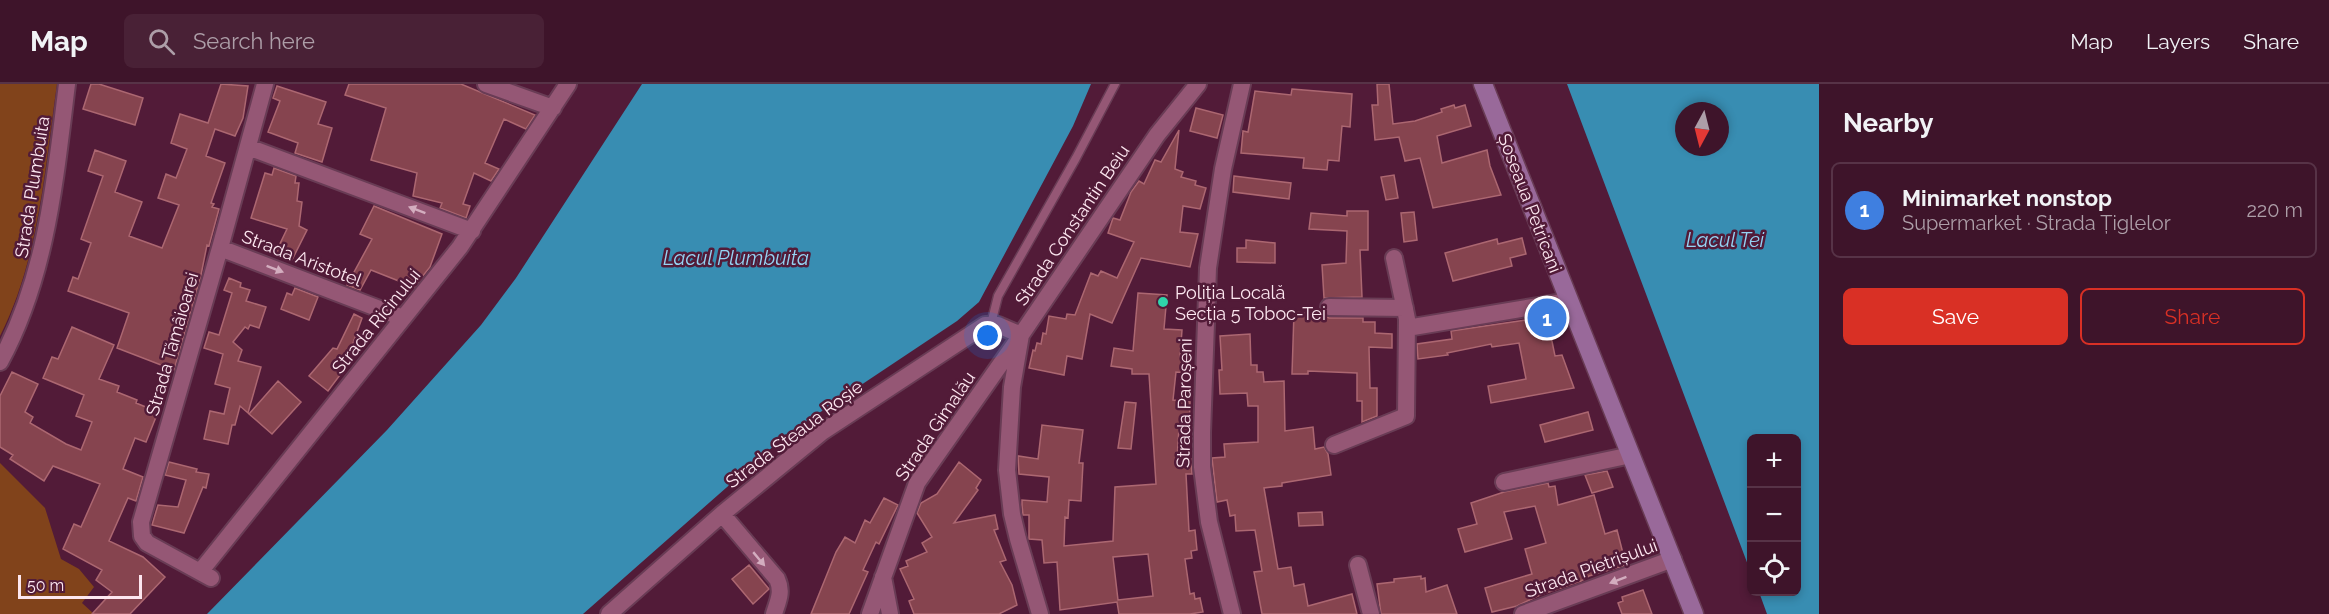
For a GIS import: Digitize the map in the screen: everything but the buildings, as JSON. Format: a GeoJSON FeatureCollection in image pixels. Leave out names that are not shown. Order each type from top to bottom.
{"type":"FeatureCollection","features":[{"type":"Feature","properties":{"kind":"main road","name":"Șoseaua Petricani"},"geometry":{"type":"LineString","coordinates":[[1483,84],[1694,614]]}},
{"type":"Feature","properties":{"kind":"street","name":"Strada Plumbuita"},"geometry":{"type":"LineString","coordinates":[[0,362],[22,315],[40,262],[50,214],[68,84]]}},
{"type":"Feature","properties":{"kind":"street","name":"Strada Tămâioarei"},"geometry":{"type":"LineString","coordinates":[[205,575],[147,543],[140,530],[265,84]]}},
{"type":"Feature","properties":{"kind":"street"},"geometry":{"type":"LineString","coordinates":[[486,84],[554,108]]}},
{"type":"Feature","properties":{"kind":"street","name":"Strada Ricinului"},"geometry":{"type":"LineString","coordinates":[[205,575],[472,231],[568,84]]}},
{"type":"Feature","properties":{"kind":"street","name":"Strada Constantin Beiu"},"geometry":{"type":"LineString","coordinates":[[1040,614],[1018,539],[1007,470],[1010,404],[1021,335],[1157,135],[1198,84]]}},
{"type":"Feature","properties":{"kind":"street","name":"Strada Paroșeni"},"geometry":{"type":"LineString","coordinates":[[1232,614],[1209,522],[1202,467],[1202,433],[1208,268],[1223,169],[1242,84]]}},
{"type":"Feature","properties":{"kind":"street"},"geometry":{"type":"LineString","coordinates":[[248,147],[472,231]]}},
{"type":"Feature","properties":{"kind":"street","name":"Strada Aristotel"},"geometry":{"type":"LineString","coordinates":[[220,248],[403,318]]}},
{"type":"Feature","properties":{"kind":"street"},"geometry":{"type":"LineString","coordinates":[[1334,445],[1406,416],[1407,328],[1394,258]]}},
{"type":"Feature","properties":{"kind":"street"},"geometry":{"type":"LineString","coordinates":[[1407,328],[1568,301]]}},
{"type":"Feature","properties":{"kind":"street"},"geometry":{"type":"LineString","coordinates":[[1329,307],[1405,308]]}},
{"type":"Feature","properties":{"kind":"street"},"geometry":{"type":"LineString","coordinates":[[991,324],[1005,327],[1021,335]]}},
{"type":"Feature","properties":{"kind":"street","name":"Strada Steaua Roșie"},"geometry":{"type":"LineString","coordinates":[[609,614],[762,480],[848,414],[985,325],[991,324]]}},
{"type":"Feature","properties":{"kind":"street","name":"Strada Gimalău"},"geometry":{"type":"LineString","coordinates":[[870,614],[917,483],[1021,335]]}},
{"type":"Feature","properties":{"kind":"street"},"geometry":{"type":"LineString","coordinates":[[977,396],[999,399],[1010,404]]}},
{"type":"Feature","properties":{"kind":"street"},"geometry":{"type":"LineString","coordinates":[[1504,482],[1632,455]]}},
{"type":"Feature","properties":{"kind":"street"},"geometry":{"type":"LineString","coordinates":[[722,514],[780,586],[781,595],[774,614]]}},
{"type":"Feature","properties":{"kind":"street","name":"Strada Pietrișului"},"geometry":{"type":"LineString","coordinates":[[1523,614],[1673,559]]}},
{"type":"Feature","properties":{"kind":"street"},"geometry":{"type":"LineString","coordinates":[[1358,566],[1371,614]]}},
{"type":"Feature","properties":{"kind":"street"},"geometry":{"type":"LineString","coordinates":[[883,576],[890,614]]}},
{"type":"Feature","properties":{"kind":"lane"},"geometry":{"type":"LineString","coordinates":[[991,324],[998,296],[1115,84]]}},
{"type":"Feature","properties":{"kind":"shaded area"},"geometry":{"type":"Polygon","coordinates":[[[0,84],[57,84],[39,213],[32,245],[24,276],[0,336],[0,84]]]}},
{"type":"Feature","properties":{"kind":"shaded area"},"geometry":{"type":"Polygon","coordinates":[[[0,463],[45,508],[61,559],[79,569],[94,587],[82,603],[94,614],[0,614],[0,463]]]}},
{"type":"Feature","properties":{"kind":"water","name":"Lacul Plumbuita"},"geometry":{"type":"Polygon","coordinates":[[[642,84],[1091,84],[1073,126],[979,302],[957,321],[786,435],[583,614],[207,614],[387,430],[481,325],[516,278],[642,84]]]}},
{"type":"Feature","properties":{"kind":"water","name":"Lacul Tei"},"geometry":{"type":"Polygon","coordinates":[[[1567,84],[1819,84],[1819,614],[1767,614],[1760,596],[1801,596],[1801,434],[1747,434],[1747,562],[1567,84]]]}},
{"type":"Feature","properties":{"kind":"place","name":"Poliția Locală Secția 5 Toboc-Tei"},"geometry":{"type":"Point","coordinates":[1163,302]}},
{"type":"Feature","properties":{"kind":"place","name":"Minimarket nonstop"},"geometry":{"type":"Point","coordinates":[1547,318]}}]}
